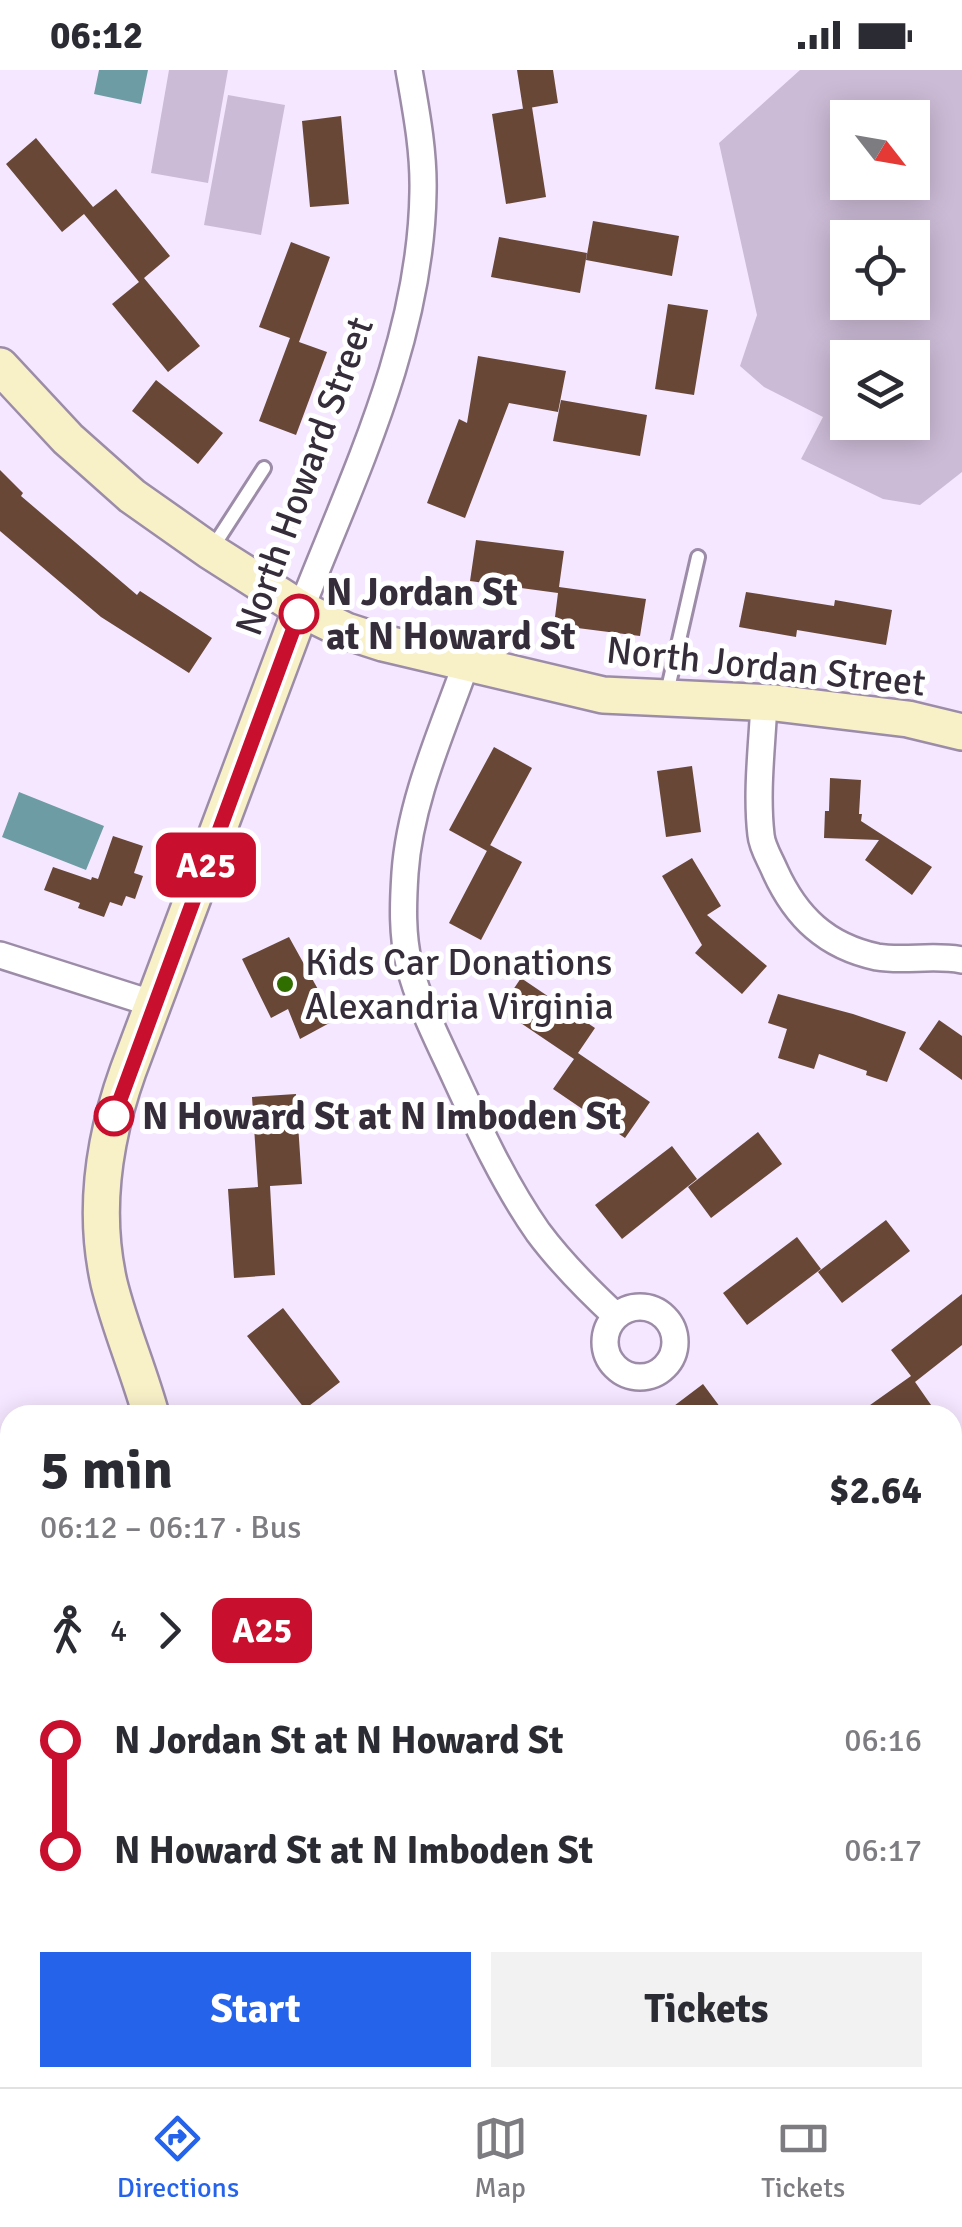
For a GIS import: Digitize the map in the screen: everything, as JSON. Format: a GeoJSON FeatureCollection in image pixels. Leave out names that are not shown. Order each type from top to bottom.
{"type":"FeatureCollection","features":[{"type":"Feature","properties":{"kind":"street","name":"North Howard Street"},"geometry":{"type":"LineString","coordinates":[[148,1405],[108,1280],[103,1182],[111,1124],[384,396],[410,304],[419,251],[422,154],[409,70]]}},
{"type":"Feature","properties":{"kind":"street","name":"North Jordan Street"},"geometry":{"type":"LineString","coordinates":[[0,366],[101,470],[132,496],[301,609],[346,631],[604,696],[764,702],[908,719],[962,732]]}},
{"type":"Feature","properties":{"kind":"street"},"geometry":{"type":"LineString","coordinates":[[468,662],[426,775],[409,838],[404,933],[409,964],[423,1009],[445,1056],[528,1216],[562,1262],[616,1316]]}},
{"type":"Feature","properties":{"kind":"street"},"geometry":{"type":"LineString","coordinates":[[764,702],[761,839],[781,885],[801,915],[822,935],[873,956],[962,960]]}},
{"type":"Feature","properties":{"kind":"street"},"geometry":{"type":"LineString","coordinates":[[0,955],[154,1004]]}},
{"type":"Feature","properties":{"kind":"lane"},"geometry":{"type":"LineString","coordinates":[[210,551],[264,468]]}},
{"type":"Feature","properties":{"kind":"lane"},"geometry":{"type":"LineString","coordinates":[[666,699],[698,557]]}},
{"type":"Feature","properties":{"kind":"shaded area"},"geometry":{"type":"Polygon","coordinates":[[[99,70],[148,70],[141,104],[94,94],[99,70]]]}},
{"type":"Feature","properties":{"kind":"shaded area"},"geometry":{"type":"Polygon","coordinates":[[[169,70],[228,70],[208,183],[151,173],[169,70]]]}},
{"type":"Feature","properties":{"kind":"shaded area"},"geometry":{"type":"Polygon","coordinates":[[[800,70],[962,70],[962,472],[920,505],[883,499],[801,459],[823,417],[764,387],[740,366],[757,315],[719,143],[800,70]]]}},
{"type":"Feature","properties":{"kind":"shaded area"},"geometry":{"type":"Polygon","coordinates":[[[228,95],[285,105],[261,235],[204,225],[228,95]]]}},
{"type":"Feature","properties":{"kind":"shaded area"},"geometry":{"type":"Polygon","coordinates":[[[19,792],[104,826],[86,870],[2,837],[19,792]]]}},
{"type":"Feature","properties":{"kind":"building"},"geometry":{"type":"Polygon","coordinates":[[[517,70],[553,70],[558,103],[523,109],[517,70]]]}},
{"type":"Feature","properties":{"kind":"building"},"geometry":{"type":"Polygon","coordinates":[[[532,107],[546,197],[506,204],[492,114],[532,107]]]}},
{"type":"Feature","properties":{"kind":"building"},"geometry":{"type":"Polygon","coordinates":[[[341,116],[349,204],[310,207],[302,121],[341,116]]]}},
{"type":"Feature","properties":{"kind":"building"},"geometry":{"type":"Polygon","coordinates":[[[36,138],[93,207],[116,189],[170,256],[144,278],[200,346],[168,372],[112,304],[139,282],[84,214],[62,232],[6,164],[36,138]]]}},
{"type":"Feature","properties":{"kind":"building"},"geometry":{"type":"Polygon","coordinates":[[[593,221],[679,236],[672,276],[586,260],[593,221]]]}},
{"type":"Feature","properties":{"kind":"building"},"geometry":{"type":"Polygon","coordinates":[[[499,237],[587,253],[580,293],[491,277],[499,237]]]}},
{"type":"Feature","properties":{"kind":"building"},"geometry":{"type":"Polygon","coordinates":[[[291,242],[330,257],[299,342],[327,352],[296,435],[259,421],[290,338],[259,327],[291,242]]]}},
{"type":"Feature","properties":{"kind":"building"},"geometry":{"type":"Polygon","coordinates":[[[668,304],[708,310],[694,395],[655,389],[668,304]]]}},
{"type":"Feature","properties":{"kind":"building"},"geometry":{"type":"Polygon","coordinates":[[[478,356],[566,371],[558,412],[509,403],[465,518],[427,503],[459,419],[467,423],[478,356]]]}},
{"type":"Feature","properties":{"kind":"building"},"geometry":{"type":"Polygon","coordinates":[[[156,380],[223,433],[198,464],[132,411],[156,380]]]}},
{"type":"Feature","properties":{"kind":"building"},"geometry":{"type":"Polygon","coordinates":[[[561,400],[647,415],[640,456],[553,441],[561,400]]]}},
{"type":"Feature","properties":{"kind":"building"},"geometry":{"type":"Polygon","coordinates":[[[0,470],[23,493],[21,496],[137,595],[140,591],[212,638],[189,673],[101,617],[0,531],[0,470]]]}},
{"type":"Feature","properties":{"kind":"building"},"geometry":{"type":"Polygon","coordinates":[[[476,540],[564,551],[559,587],[646,599],[640,636],[554,625],[558,593],[470,581],[476,540]]]}},
{"type":"Feature","properties":{"kind":"building"},"geometry":{"type":"Polygon","coordinates":[[[746,592],[834,606],[835,600],[892,610],[886,645],[797,630],[796,637],[739,627],[746,592]]]}},
{"type":"Feature","properties":{"kind":"building"},"geometry":{"type":"Polygon","coordinates":[[[494,747],[532,768],[487,851],[449,830],[494,747]]]}},
{"type":"Feature","properties":{"kind":"building"},"geometry":{"type":"Polygon","coordinates":[[[692,766],[701,832],[666,837],[657,771],[692,766]]]}},
{"type":"Feature","properties":{"kind":"building"},"geometry":{"type":"Polygon","coordinates":[[[830,778],[861,780],[861,821],[932,867],[912,895],[865,860],[879,840],[824,838],[830,778]]]}},
{"type":"Feature","properties":{"kind":"building"},"geometry":{"type":"Polygon","coordinates":[[[113,836],[143,846],[134,873],[143,876],[135,899],[126,896],[122,906],[110,902],[104,917],[44,890],[53,867],[98,879],[113,836]]]}},
{"type":"Feature","properties":{"kind":"building"},"geometry":{"type":"Polygon","coordinates":[[[490,845],[522,862],[481,940],[449,923],[490,845]]]}},
{"type":"Feature","properties":{"kind":"building"},"geometry":{"type":"Polygon","coordinates":[[[692,858],[721,906],[707,915],[767,966],[742,994],[695,953],[702,945],[662,876],[692,858]]]}},
{"type":"Feature","properties":{"kind":"building","name":"Kids Car Donations Alexandria Virginia"},"geometry":{"type":"Polygon","coordinates":[[[289,937],[335,1020],[300,1039],[288,1009],[271,1018],[242,959],[289,937]]]}},
{"type":"Feature","properties":{"kind":"building"},"geometry":{"type":"Polygon","coordinates":[[[521,978],[595,1028],[578,1053],[650,1102],[625,1138],[553,1089],[574,1059],[500,1009],[521,978]]]}},
{"type":"Feature","properties":{"kind":"building"},"geometry":{"type":"Polygon","coordinates":[[[778,994],[906,1032],[887,1082],[819,1054],[814,1069],[778,1058],[787,1029],[768,1023],[778,994]]]}},
{"type":"Feature","properties":{"kind":"building"},"geometry":{"type":"Polygon","coordinates":[[[939,1020],[962,1036],[962,1080],[919,1049],[939,1020]]]}},
{"type":"Feature","properties":{"kind":"building"},"geometry":{"type":"Polygon","coordinates":[[[296,1094],[302,1184],[270,1186],[275,1275],[234,1278],[228,1189],[258,1187],[252,1097],[296,1094]]]}},
{"type":"Feature","properties":{"kind":"building"},"geometry":{"type":"Polygon","coordinates":[[[758,1132],[782,1164],[711,1218],[688,1187],[758,1132]]]}},
{"type":"Feature","properties":{"kind":"building"},"geometry":{"type":"Polygon","coordinates":[[[672,1146],[697,1179],[622,1239],[595,1205],[672,1146]]]}},
{"type":"Feature","properties":{"kind":"building"},"geometry":{"type":"Polygon","coordinates":[[[886,1220],[910,1251],[842,1303],[818,1272],[886,1220]]]}},
{"type":"Feature","properties":{"kind":"building"},"geometry":{"type":"Polygon","coordinates":[[[797,1237],[821,1269],[747,1325],[723,1293],[797,1237]]]}},
{"type":"Feature","properties":{"kind":"building"},"geometry":{"type":"Polygon","coordinates":[[[962,1294],[962,1345],[915,1382],[931,1405],[870,1405],[911,1376],[891,1350],[962,1294]]]}},
{"type":"Feature","properties":{"kind":"building"},"geometry":{"type":"Polygon","coordinates":[[[283,1308],[340,1382],[310,1405],[302,1405],[247,1336],[283,1308]]]}},
{"type":"Feature","properties":{"kind":"building"},"geometry":{"type":"Polygon","coordinates":[[[703,1384],[719,1405],[675,1405],[703,1384]]]}},
{"type":"Feature","properties":{"kind":"bus line","name":"A25"},"geometry":{"type":"LineString","coordinates":[[114,1116],[299,614]]}},
{"type":"Feature","properties":{"kind":"place","name":"N Jordan St at N Howard St"},"geometry":{"type":"Point","coordinates":[299,614]}},
{"type":"Feature","properties":{"kind":"place","name":"Kids Car Donations Alexandria Virginia"},"geometry":{"type":"Point","coordinates":[285,984]}},
{"type":"Feature","properties":{"kind":"place","name":"N Howard St at N Imboden St"},"geometry":{"type":"Point","coordinates":[114,1116]}}]}
